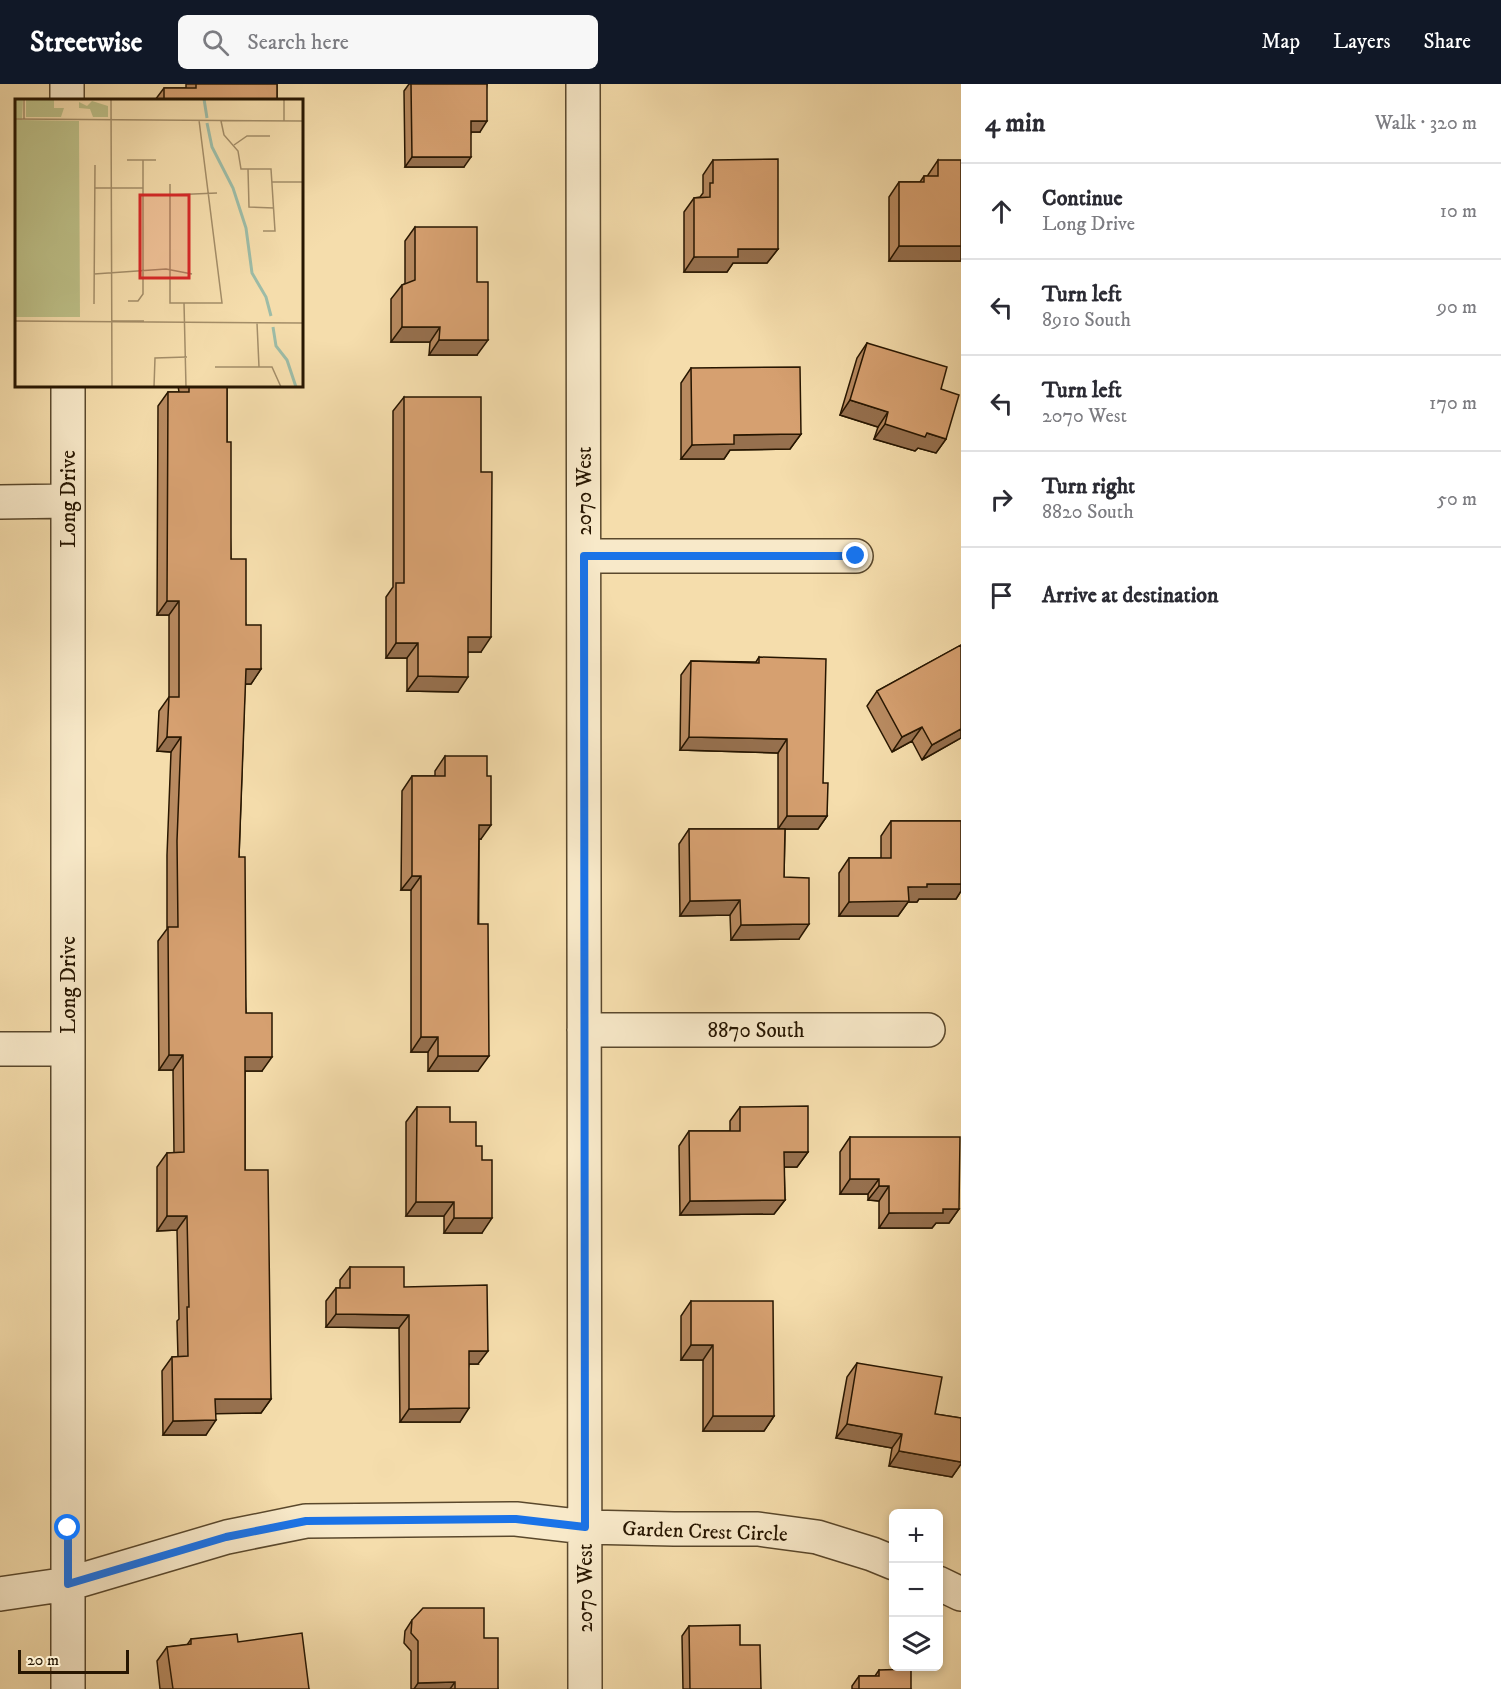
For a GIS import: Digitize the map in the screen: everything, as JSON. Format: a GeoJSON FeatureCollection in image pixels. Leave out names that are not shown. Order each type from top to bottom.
{"type":"FeatureCollection","features":[{"type":"Feature","properties":{"kind":"street","name":"2070 West"},"geometry":{"type":"LineString","coordinates":[[583,84],[585,1689]]}},
{"type":"Feature","properties":{"kind":"street","name":"Long Drive"},"geometry":{"type":"LineString","coordinates":[[68,387],[68,1689]]}},
{"type":"Feature","properties":{"kind":"street"},"geometry":{"type":"LineString","coordinates":[[0,502],[68,501]]}},
{"type":"Feature","properties":{"kind":"street"},"geometry":{"type":"LineString","coordinates":[[584,556],[856,556]]}},
{"type":"Feature","properties":{"kind":"street","name":"8870 South"},"geometry":{"type":"LineString","coordinates":[[584,1030],[928,1030]]}},
{"type":"Feature","properties":{"kind":"street"},"geometry":{"type":"LineString","coordinates":[[0,1049],[68,1049]]}},
{"type":"Feature","properties":{"kind":"street","name":"Garden Crest Circle"},"geometry":{"type":"LineString","coordinates":[[0,1594],[68,1584],[226,1537],[306,1521],[516,1519],[585,1527],[758,1529],[817,1538],[889,1561]]}},
{"type":"Feature","properties":{"kind":"street"},"geometry":{"type":"LineString","coordinates":[[943,1585],[961,1594]]}},
{"type":"Feature","properties":{"kind":"building"},"geometry":{"type":"Polygon","coordinates":[[[196,84],[277,84],[277,99],[164,99],[164,88],[196,88],[196,84]]]}},
{"type":"Feature","properties":{"kind":"building"},"geometry":{"type":"Polygon","coordinates":[[[411,84],[487,84],[487,121],[471,121],[471,157],[412,157],[411,84]]]}},
{"type":"Feature","properties":{"kind":"building"},"geometry":{"type":"Polygon","coordinates":[[[778,159],[778,249],[738,249],[738,257],[694,257],[694,198],[710,197],[710,183],[713,183],[713,160],[778,159]]]}},
{"type":"Feature","properties":{"kind":"building"},"geometry":{"type":"Polygon","coordinates":[[[938,160],[961,160],[961,246],[899,246],[899,182],[924,182],[924,176],[938,176],[938,160]]]}},
{"type":"Feature","properties":{"kind":"building"},"geometry":{"type":"Polygon","coordinates":[[[415,227],[477,227],[477,282],[488,282],[488,340],[439,340],[440,327],[402,327],[402,285],[415,280],[415,227]]]}},
{"type":"Feature","properties":{"kind":"building"},"geometry":{"type":"Polygon","coordinates":[[[867,343],[947,367],[941,389],[959,395],[946,439],[927,433],[925,437],[885,424],[888,412],[850,400],[867,343]]]}},
{"type":"Feature","properties":{"kind":"building"},"geometry":{"type":"Polygon","coordinates":[[[800,367],[801,434],[734,435],[734,444],[692,445],[691,368],[800,367]]]}},
{"type":"Feature","properties":{"kind":"building"},"geometry":{"type":"Polygon","coordinates":[[[189,387],[227,387],[227,442],[231,442],[231,559],[246,559],[246,625],[261,625],[261,669],[246,669],[239,857],[245,857],[246,1013],[272,1013],[272,1057],[245,1057],[245,1170],[268,1170],[271,1399],[215,1399],[216,1420],[173,1421],[172,1357],[188,1356],[187,1307],[189,1307],[187,1216],[167,1216],[167,1153],[184,1152],[183,1055],[169,1055],[168,927],[178,927],[177,841],[181,737],[167,737],[169,697],[179,697],[179,601],[167,601],[168,392],[189,392],[189,387]]]}},
{"type":"Feature","properties":{"kind":"building"},"geometry":{"type":"Polygon","coordinates":[[[404,397],[481,397],[481,472],[492,472],[491,637],[468,637],[468,677],[418,676],[418,643],[396,643],[396,583],[404,583],[404,397]]]}},
{"type":"Feature","properties":{"kind":"building"},"geometry":{"type":"Polygon","coordinates":[[[961,645],[961,729],[932,745],[922,727],[902,737],[877,691],[961,645]]]}},
{"type":"Feature","properties":{"kind":"building"},"geometry":{"type":"Polygon","coordinates":[[[759,657],[826,659],[823,783],[828,783],[827,816],[787,816],[787,739],[689,737],[691,661],[759,663],[759,657]]]}},
{"type":"Feature","properties":{"kind":"building"},"geometry":{"type":"Polygon","coordinates":[[[445,756],[487,756],[487,776],[491,776],[491,825],[479,825],[478,924],[488,924],[489,1056],[438,1056],[438,1037],[421,1037],[421,876],[412,876],[412,776],[445,776],[445,756]]]}},
{"type":"Feature","properties":{"kind":"building"},"geometry":{"type":"Polygon","coordinates":[[[891,821],[961,821],[961,884],[927,884],[927,887],[908,887],[909,901],[849,902],[849,858],[891,858],[891,821]]]}},
{"type":"Feature","properties":{"kind":"building"},"geometry":{"type":"Polygon","coordinates":[[[689,829],[785,829],[784,877],[809,878],[809,924],[741,925],[740,900],[690,901],[689,829]]]}},
{"type":"Feature","properties":{"kind":"building"},"geometry":{"type":"Polygon","coordinates":[[[808,1106],[808,1152],[784,1152],[785,1200],[690,1201],[689,1131],[740,1131],[740,1107],[808,1106]]]}},
{"type":"Feature","properties":{"kind":"building"},"geometry":{"type":"Polygon","coordinates":[[[417,1107],[450,1107],[450,1122],[476,1122],[476,1146],[482,1146],[482,1160],[492,1160],[492,1218],[454,1218],[454,1202],[416,1202],[417,1107]]]}},
{"type":"Feature","properties":{"kind":"building"},"geometry":{"type":"Polygon","coordinates":[[[850,1137],[960,1137],[959,1209],[943,1209],[943,1213],[889,1213],[889,1186],[879,1186],[879,1179],[850,1179],[850,1137]]]}},
{"type":"Feature","properties":{"kind":"building"},"geometry":{"type":"Polygon","coordinates":[[[350,1267],[404,1267],[404,1287],[487,1285],[488,1351],[469,1351],[469,1408],[409,1409],[409,1315],[336,1314],[336,1288],[350,1288],[350,1267]]]}},
{"type":"Feature","properties":{"kind":"building"},"geometry":{"type":"Polygon","coordinates":[[[691,1301],[773,1301],[774,1416],[713,1416],[713,1345],[691,1345],[691,1301]]]}},
{"type":"Feature","properties":{"kind":"building"},"geometry":{"type":"Polygon","coordinates":[[[857,1363],[942,1377],[935,1414],[961,1418],[961,1462],[899,1451],[902,1434],[847,1424],[857,1363]]]}},
{"type":"Feature","properties":{"kind":"building"},"geometry":{"type":"Polygon","coordinates":[[[423,1608],[484,1608],[484,1638],[498,1638],[498,1689],[455,1689],[455,1682],[418,1683],[418,1641],[411,1633],[412,1620],[423,1608]]]}},
{"type":"Feature","properties":{"kind":"building"},"geometry":{"type":"Polygon","coordinates":[[[740,1625],[740,1645],[760,1645],[761,1689],[690,1689],[689,1626],[740,1625]]]}},
{"type":"Feature","properties":{"kind":"building"},"geometry":{"type":"Polygon","coordinates":[[[302,1633],[309,1689],[173,1689],[167,1647],[191,1644],[191,1639],[237,1634],[238,1642],[302,1633]]]}},
{"type":"Feature","properties":{"kind":"building"},"geometry":{"type":"Polygon","coordinates":[[[879,1670],[911,1671],[911,1689],[859,1689],[859,1676],[879,1676],[879,1670]]]}},
{"type":"Feature","properties":{"kind":"route"},"geometry":{"type":"LineString","coordinates":[[68,1528],[68,1584],[226,1537],[306,1521],[516,1519],[585,1527],[584,556],[856,556]]}}]}
